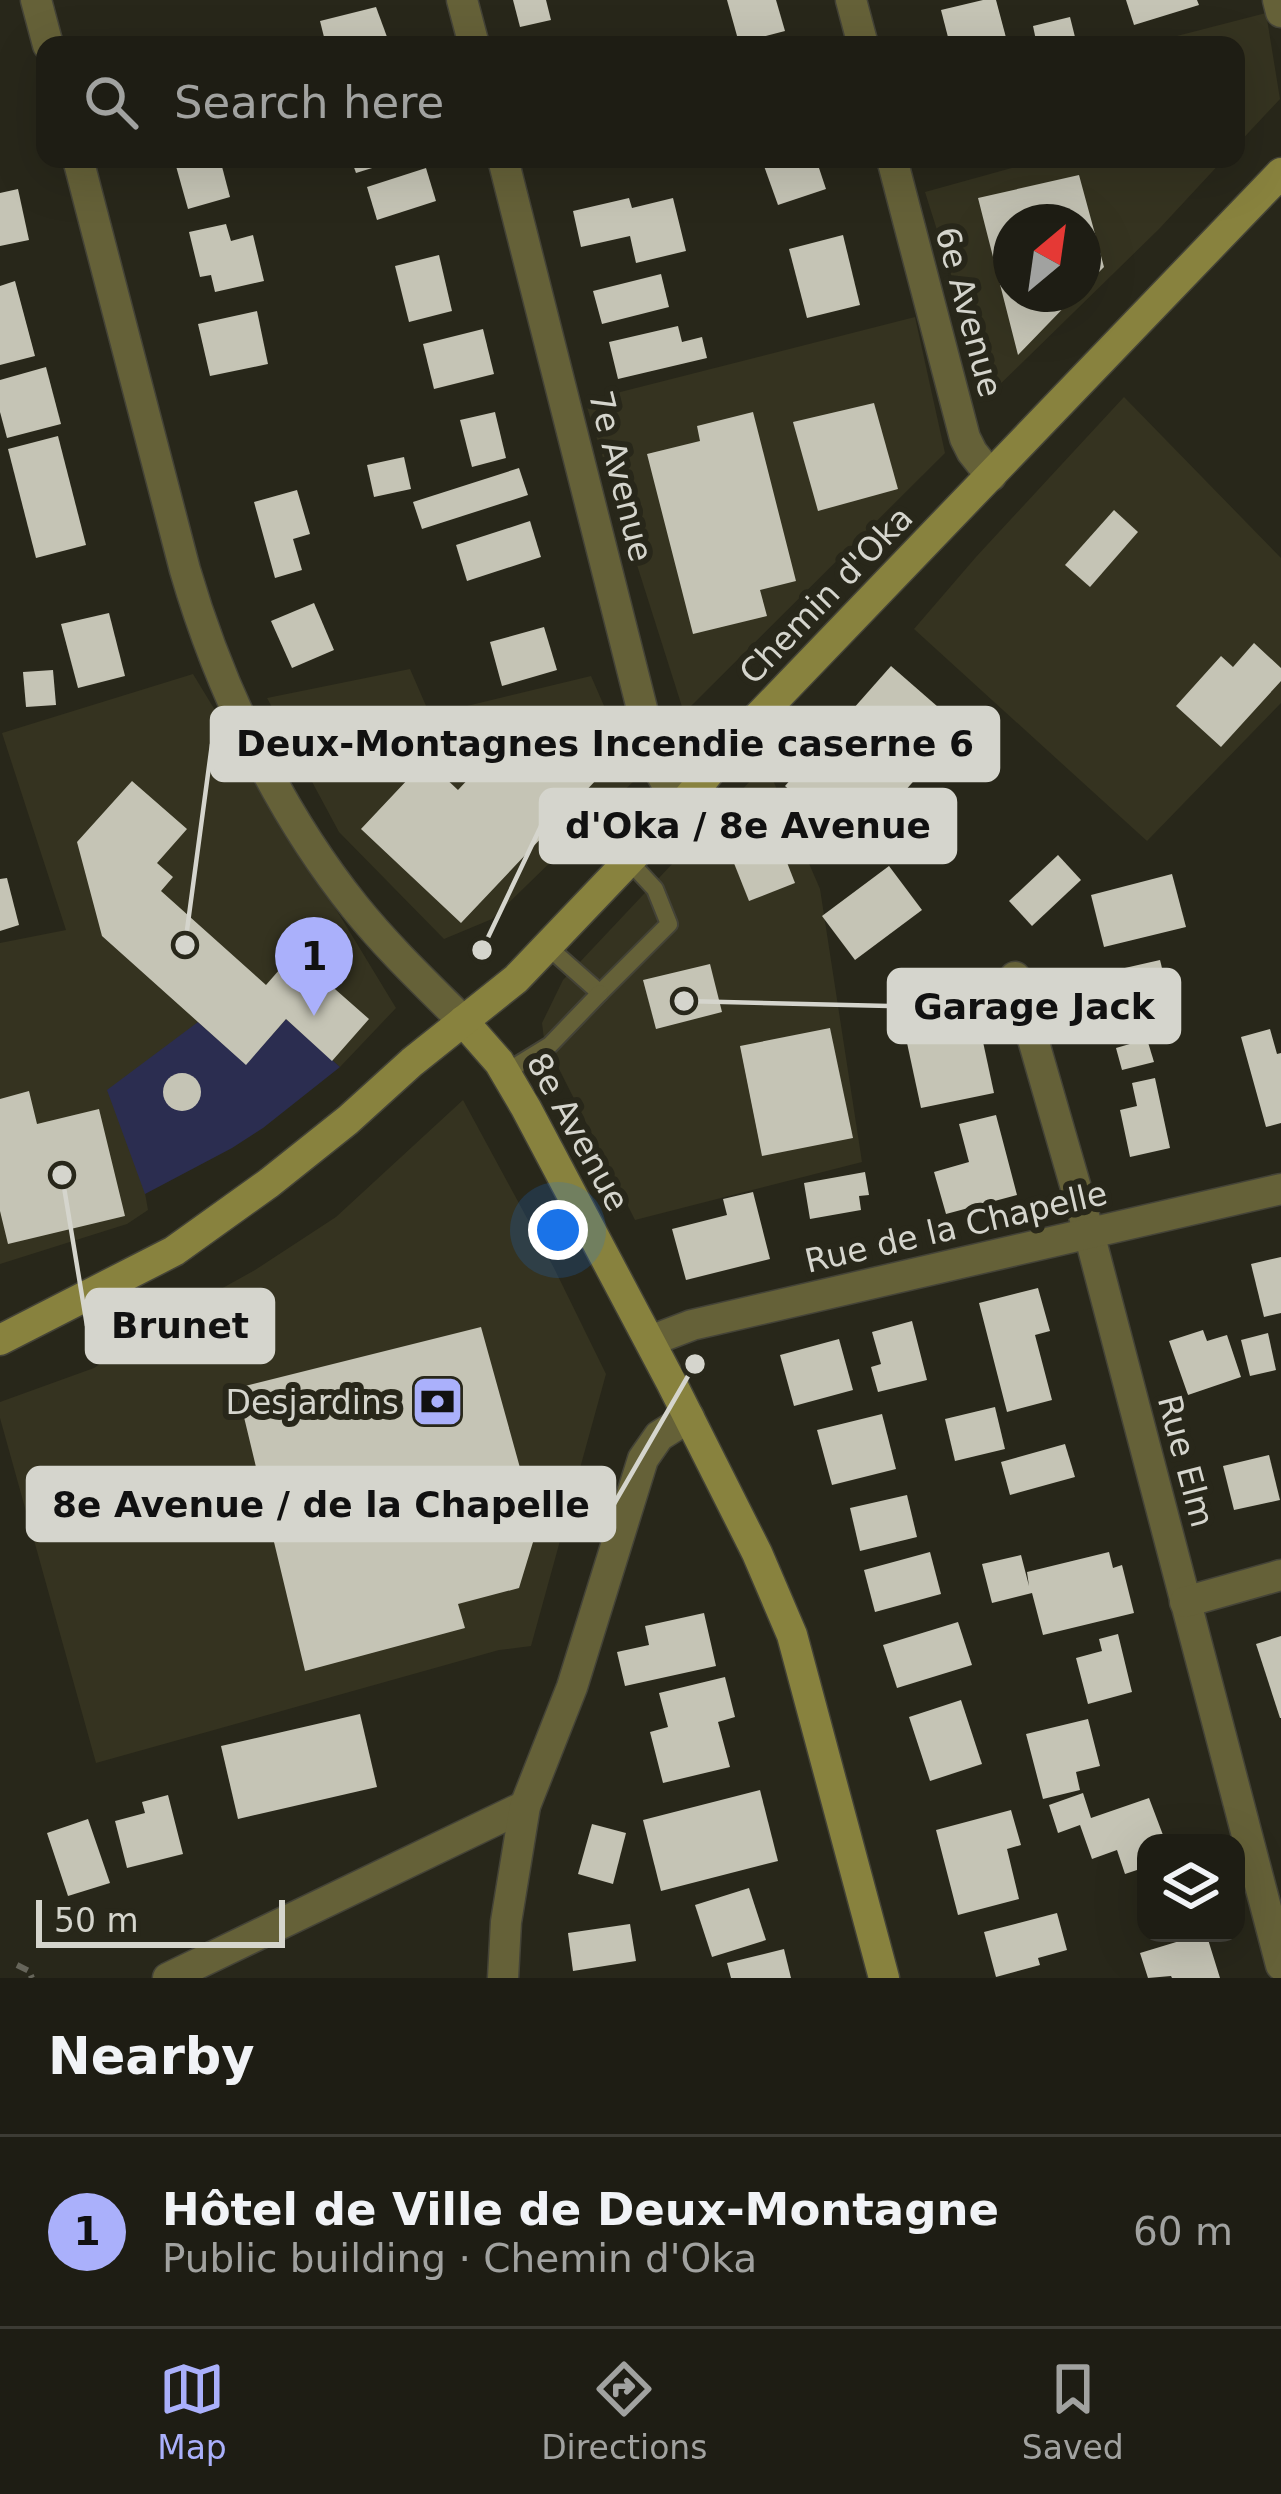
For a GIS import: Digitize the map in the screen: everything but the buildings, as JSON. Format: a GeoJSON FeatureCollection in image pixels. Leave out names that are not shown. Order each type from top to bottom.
{"type":"FeatureCollection","features":[{"type":"Feature","properties":{"kind":"main road","name":"Chemin d'Oka"},"geometry":{"type":"LineString","coordinates":[[0,1340],[146,1268],[206,1229],[516,979],[685,802],[732,744],[1281,173]]}},
{"type":"Feature","properties":{"kind":"main road","name":"8e Avenue"},"geometry":{"type":"LineString","coordinates":[[463,1021],[506,1072],[757,1552],[792,1635],[884,1978]]}},
{"type":"Feature","properties":{"kind":"street"},"geometry":{"type":"LineString","coordinates":[[36,0],[46,36]]}},
{"type":"Feature","properties":{"kind":"street"},"geometry":{"type":"LineString","coordinates":[[462,0],[472,36]]}},
{"type":"Feature","properties":{"kind":"street"},"geometry":{"type":"LineString","coordinates":[[851,0],[861,36]]}},
{"type":"Feature","properties":{"kind":"street"},"geometry":{"type":"LineString","coordinates":[[1278,0],[1281,12]]}},
{"type":"Feature","properties":{"kind":"street","name":"8e Avenue"},"geometry":{"type":"LineString","coordinates":[[80,168],[185,570],[229,692],[292,814],[333,878],[375,931],[463,1021]]}},
{"type":"Feature","properties":{"kind":"street","name":"7e Avenue"},"geometry":{"type":"LineString","coordinates":[[505,168],[656,764],[685,802]]}},
{"type":"Feature","properties":{"kind":"street","name":"6e Avenue"},"geometry":{"type":"LineString","coordinates":[[894,168],[965,438],[991,476]]}},
{"type":"Feature","properties":{"kind":"street","name":"Rue Elm"},"geometry":{"type":"LineString","coordinates":[[1015,977],[1089,1233],[1281,1966]]}},
{"type":"Feature","properties":{"kind":"street","name":"Rue de la Chapelle"},"geometry":{"type":"LineString","coordinates":[[650,1341],[692,1325],[1281,1189]]}},
{"type":"Feature","properties":{"kind":"street"},"geometry":{"type":"LineString","coordinates":[[503,1978],[506,1922],[525,1806],[572,1687],[643,1459],[659,1436],[689,1417]]}},
{"type":"Feature","properties":{"kind":"street"},"geometry":{"type":"LineString","coordinates":[[1185,1601],[1281,1575]]}},
{"type":"Feature","properties":{"kind":"street"},"geometry":{"type":"LineString","coordinates":[[168,1978],[525,1806]]}},
{"type":"Feature","properties":{"kind":"lane"},"geometry":{"type":"LineString","coordinates":[[506,1072],[550,1046],[669,924],[656,890],[628,861]]}},
{"type":"Feature","properties":{"kind":"lane"},"geometry":{"type":"LineString","coordinates":[[548,946],[600,994]]}},
{"type":"Feature","properties":{"kind":"path"},"geometry":{"type":"LineString","coordinates":[[17,1965],[32,1978]]}},
{"type":"Feature","properties":{"kind":"shaded area"},"geometry":{"type":"Polygon","coordinates":[[[1266,13],[1280,99],[1245,136],[1245,36],[1177,36],[1266,13]]]}},
{"type":"Feature","properties":{"kind":"shaded area"},"geometry":{"type":"Polygon","coordinates":[[[1012,168],[1216,168],[1101,286],[1101,204],[993,204],[993,312],[1074,312],[989,395],[925,192],[1012,168]]]}},
{"type":"Feature","properties":{"kind":"shaded area"},"geometry":{"type":"Polygon","coordinates":[[[915,317],[945,453],[684,713],[585,401],[915,317]]]}},
{"type":"Feature","properties":{"kind":"shaded area"},"geometry":{"type":"Polygon","coordinates":[[[1124,397],[1281,558],[1281,703],[1147,841],[914,629],[1124,397]]]}},
{"type":"Feature","properties":{"kind":"shaded area"},"geometry":{"type":"Polygon","coordinates":[[[410,669],[430,715],[591,676],[636,779],[492,919],[444,939],[339,832],[267,698],[410,669]]]}},
{"type":"Feature","properties":{"kind":"shaded area"},"geometry":{"type":"Polygon","coordinates":[[[193,674],[396,1008],[340,1067],[287,1020],[246,1065],[197,1023],[145,1193],[148,1210],[127,1224],[0,1264],[0,943],[66,930],[2,733],[193,674]]]}},
{"type":"Feature","properties":{"kind":"shaded area"},"geometry":{"type":"Polygon","coordinates":[[[766,764],[820,889],[862,1162],[635,1220],[544,1039],[542,1023],[563,980],[766,764]]]}},
{"type":"Feature","properties":{"kind":"shaded area"},"geometry":{"type":"Polygon","coordinates":[[[286,1019],[340,1067],[263,1128],[145,1194],[107,1090],[198,1022],[246,1064],[286,1019]]]}},
{"type":"Feature","properties":{"kind":"shaded area"},"geometry":{"type":"Polygon","coordinates":[[[463,1100],[606,1374],[531,1646],[499,1650],[96,1763],[0,1418],[0,1402],[94,1368],[167,1319],[255,1270],[336,1217],[463,1100]]]}},
{"type":"Feature","properties":{"kind":"place","name":"Deux-Montagnes Incendie caserne 6"},"geometry":{"type":"Point","coordinates":[185,945]}},
{"type":"Feature","properties":{"kind":"place","name":"d'Oka / 8e Avenue"},"geometry":{"type":"Point","coordinates":[482,950]}},
{"type":"Feature","properties":{"kind":"place","name":"Garage Jack"},"geometry":{"type":"Point","coordinates":[684,1001]}},
{"type":"Feature","properties":{"kind":"place","name":"Hôtel de Ville de Deux-Montagne"},"geometry":{"type":"Point","coordinates":[314,1016]}},
{"type":"Feature","properties":{"kind":"place","name":"Brunet"},"geometry":{"type":"Point","coordinates":[62,1175]}},
{"type":"Feature","properties":{"kind":"place","name":"8e Avenue / de la Chapelle"},"geometry":{"type":"Point","coordinates":[695,1364]}},
{"type":"Feature","properties":{"kind":"place","name":"Desjardins"},"geometry":{"type":"Point","coordinates":[438,1402]}}]}
